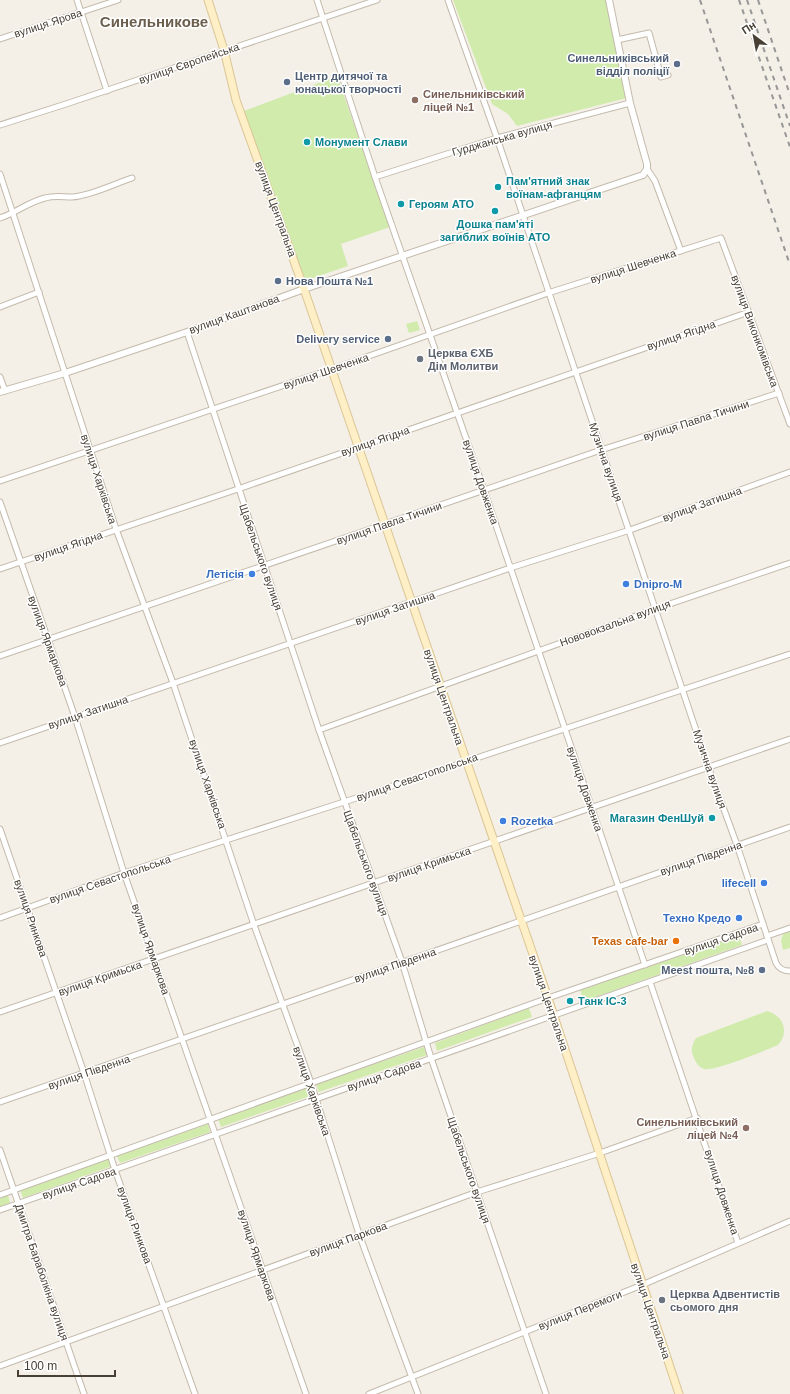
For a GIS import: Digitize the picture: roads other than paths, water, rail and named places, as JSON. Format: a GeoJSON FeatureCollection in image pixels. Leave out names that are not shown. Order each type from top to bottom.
{"type":"FeatureCollection","features":[{"type":"Feature","properties":{"kind":"main road","name":"вулиця Центральна"},"geometry":{"type":"LineString","coordinates":[[208,0],[224,50],[236,100],[332,369],[548,998],[679,1394]]}},
{"type":"Feature","properties":{"kind":"street"},"geometry":{"type":"LineString","coordinates":[[77,0],[107,91]]}},
{"type":"Feature","properties":{"kind":"street","name":"вулиця Ярова"},"geometry":{"type":"LineString","coordinates":[[0,39],[118,0]]}},
{"type":"Feature","properties":{"kind":"street","name":"вулиця Довженка"},"geometry":{"type":"LineString","coordinates":[[317,0],[375,177],[431,334],[645,965]]}},
{"type":"Feature","properties":{"kind":"street","name":"вулиця Європейська"},"geometry":{"type":"LineString","coordinates":[[0,125],[107,91],[224,50],[377,0]]}},
{"type":"Feature","properties":{"kind":"street","name":"Музична вулиця"},"geometry":{"type":"LineString","coordinates":[[448,0],[497,138],[548,294],[630,530],[708,766],[738,845],[778,968],[784,971],[790,971]]}},
{"type":"Feature","properties":{"kind":"street"},"geometry":{"type":"LineString","coordinates":[[608,0],[630,103],[647,166],[655,181],[681,251]]}},
{"type":"Feature","properties":{"kind":"street"},"geometry":{"type":"LineString","coordinates":[[617,40],[649,33],[662,77],[668,75]]}},
{"type":"Feature","properties":{"kind":"street","name":"Гурджанська вулиця"},"geometry":{"type":"LineString","coordinates":[[375,177],[497,138],[630,103]]}},
{"type":"Feature","properties":{"kind":"street","name":"вулиця Каштанова"},"geometry":{"type":"LineString","coordinates":[[2,391],[65,373],[187,332],[304,289],[522,214],[636,178],[643,175],[647,166]]}},
{"type":"Feature","properties":{"kind":"street","name":"вулиця Харківська"},"geometry":{"type":"LineString","coordinates":[[0,174],[116,529],[173,683],[227,840],[254,925],[311,1083],[359,1234],[418,1394]]}},
{"type":"Feature","properties":{"kind":"street"},"geometry":{"type":"LineString","coordinates":[[0,218],[13,214],[23,206],[45,197],[57,195],[73,197],[132,178]]}},
{"type":"Feature","properties":{"kind":"street","name":"вулиця Шевченка"},"geometry":{"type":"LineString","coordinates":[[0,481],[90,452],[212,408],[332,369],[548,294],[721,238]]}},
{"type":"Feature","properties":{"kind":"street","name":"вулиця Виконкомівська"},"geometry":{"type":"LineString","coordinates":[[721,238],[790,424]]}},
{"type":"Feature","properties":{"kind":"street"},"geometry":{"type":"LineString","coordinates":[[0,307],[39,292]]}},
{"type":"Feature","properties":{"kind":"street","name":"вулиця Ягідна"},"geometry":{"type":"LineString","coordinates":[[0,569],[238,489],[749,312]]}},
{"type":"Feature","properties":{"kind":"street","name":"Щабельського вулиця"},"geometry":{"type":"LineString","coordinates":[[187,332],[319,730],[402,962],[431,1058],[546,1394]]}},
{"type":"Feature","properties":{"kind":"street"},"geometry":{"type":"LineString","coordinates":[[0,377],[2,391]]}},
{"type":"Feature","properties":{"kind":"street","name":"вулиця Павла Тичини"},"geometry":{"type":"LineString","coordinates":[[0,656],[601,450],[779,393]]}},
{"type":"Feature","properties":{"kind":"street","name":"вулиця Затишна"},"geometry":{"type":"LineString","coordinates":[[0,743],[510,568],[630,530],[790,472]]}},
{"type":"Feature","properties":{"kind":"street","name":"вулиця Ярмаркова"},"geometry":{"type":"LineString","coordinates":[[0,502],[75,717],[124,873],[306,1394]]}},
{"type":"Feature","properties":{"kind":"street","name":"Нововокзальна вулиця"},"geometry":{"type":"LineString","coordinates":[[319,730],[655,608],[790,563]]}},
{"type":"Feature","properties":{"kind":"street","name":"вулиця Севастопольська"},"geometry":{"type":"LineString","coordinates":[[0,918],[124,873],[344,802],[790,654]]}},
{"type":"Feature","properties":{"kind":"street","name":"вулиця Кримьска"},"geometry":{"type":"LineString","coordinates":[[0,1012],[254,925],[591,806],[790,739]]}},
{"type":"Feature","properties":{"kind":"street","name":"вулиця Південна"},"geometry":{"type":"LineString","coordinates":[[0,1102],[282,1006],[402,962],[521,922],[618,886],[790,827]]}},
{"type":"Feature","properties":{"kind":"street","name":"вулиця Ринкова"},"geometry":{"type":"LineString","coordinates":[[0,829],[84,1073],[115,1170],[195,1394]]}},
{"type":"Feature","properties":{"kind":"street","name":"вулиця Садова"},"geometry":{"type":"LineString","coordinates":[[0,1195],[548,998],[763,924]]}},
{"type":"Feature","properties":{"kind":"street","name":"вулиця Садова"},"geometry":{"type":"LineString","coordinates":[[0,1210],[215,1133],[650,982],[768,938],[790,928]]}},
{"type":"Feature","properties":{"kind":"street","name":"вулиця Довженка"},"geometry":{"type":"LineString","coordinates":[[650,982],[738,1243]]}},
{"type":"Feature","properties":{"kind":"street","name":"вулиця Паркова"},"geometry":{"type":"LineString","coordinates":[[0,1366],[477,1192],[600,1153],[697,1118]]}},
{"type":"Feature","properties":{"kind":"street","name":"Дмитра Бараболкіна вулиця"},"geometry":{"type":"LineString","coordinates":[[0,1150],[84,1394]]}},
{"type":"Feature","properties":{"kind":"street","name":"вулиця Перемоги"},"geometry":{"type":"LineString","coordinates":[[369,1394],[642,1285],[790,1221]]}},
{"type":"Feature","properties":{"kind":"railway"},"geometry":{"type":"LineString","coordinates":[[700,0],[790,265]]}},
{"type":"Feature","properties":{"kind":"railway"},"geometry":{"type":"LineString","coordinates":[[739,0],[790,147]]}},
{"type":"Feature","properties":{"kind":"railway"},"geometry":{"type":"LineString","coordinates":[[747,0],[790,126]]}},
{"type":"Feature","properties":{"kind":"railway"},"geometry":{"type":"LineString","coordinates":[[758,0],[790,95]]}},
{"type":"Feature","properties":{"kind":"place","name":"Синельниківський відділ поліції"},"geometry":{"type":"Point","coordinates":[677,64]}},
{"type":"Feature","properties":{"kind":"place","name":"Центр дитячої та юнацької творчості"},"geometry":{"type":"Point","coordinates":[287,82]}},
{"type":"Feature","properties":{"kind":"place","name":"Синельниківський ліцей №1"},"geometry":{"type":"Point","coordinates":[415,100]}},
{"type":"Feature","properties":{"kind":"place","name":"Монумент Слави"},"geometry":{"type":"Point","coordinates":[307,142]}},
{"type":"Feature","properties":{"kind":"place","name":"Пам'ятний знак воїнам-афганцям"},"geometry":{"type":"Point","coordinates":[498,187]}},
{"type":"Feature","properties":{"kind":"place","name":"Героям АТО"},"geometry":{"type":"Point","coordinates":[401,204]}},
{"type":"Feature","properties":{"kind":"place","name":"Дошка пам'яті загиблих воїнів АТО"},"geometry":{"type":"Point","coordinates":[495,211]}},
{"type":"Feature","properties":{"kind":"place","name":"Нова Пошта №1"},"geometry":{"type":"Point","coordinates":[278,281]}},
{"type":"Feature","properties":{"kind":"place","name":"Delivery service"},"geometry":{"type":"Point","coordinates":[388,339]}},
{"type":"Feature","properties":{"kind":"place","name":"Церква ЄХБ Дім Молитви"},"geometry":{"type":"Point","coordinates":[420,359]}},
{"type":"Feature","properties":{"kind":"place","name":"Летісія"},"geometry":{"type":"Point","coordinates":[252,574]}},
{"type":"Feature","properties":{"kind":"place","name":"Dnipro-M"},"geometry":{"type":"Point","coordinates":[626,584]}},
{"type":"Feature","properties":{"kind":"place","name":"Магазин ФенШуй"},"geometry":{"type":"Point","coordinates":[712,818]}},
{"type":"Feature","properties":{"kind":"place","name":"Rozetka"},"geometry":{"type":"Point","coordinates":[503,821]}},
{"type":"Feature","properties":{"kind":"place","name":"lifecell"},"geometry":{"type":"Point","coordinates":[764,883]}},
{"type":"Feature","properties":{"kind":"place","name":"Техно Кредо"},"geometry":{"type":"Point","coordinates":[739,918]}},
{"type":"Feature","properties":{"kind":"place","name":"Texas cafe-bar"},"geometry":{"type":"Point","coordinates":[676,941]}},
{"type":"Feature","properties":{"kind":"place","name":"Meest пошта, №8"},"geometry":{"type":"Point","coordinates":[762,970]}},
{"type":"Feature","properties":{"kind":"place","name":"Танк ІС-3"},"geometry":{"type":"Point","coordinates":[570,1001]}},
{"type":"Feature","properties":{"kind":"place","name":"Синельниківський ліцей №4"},"geometry":{"type":"Point","coordinates":[746,1128]}},
{"type":"Feature","properties":{"kind":"place","name":"Церква Адвентистів сьомого дня"},"geometry":{"type":"Point","coordinates":[662,1300]}},
{"type":"Feature","properties":{"kind":"district","name":"Синельникове"},"geometry":{"type":"Point","coordinates":[154,21]}}]}
